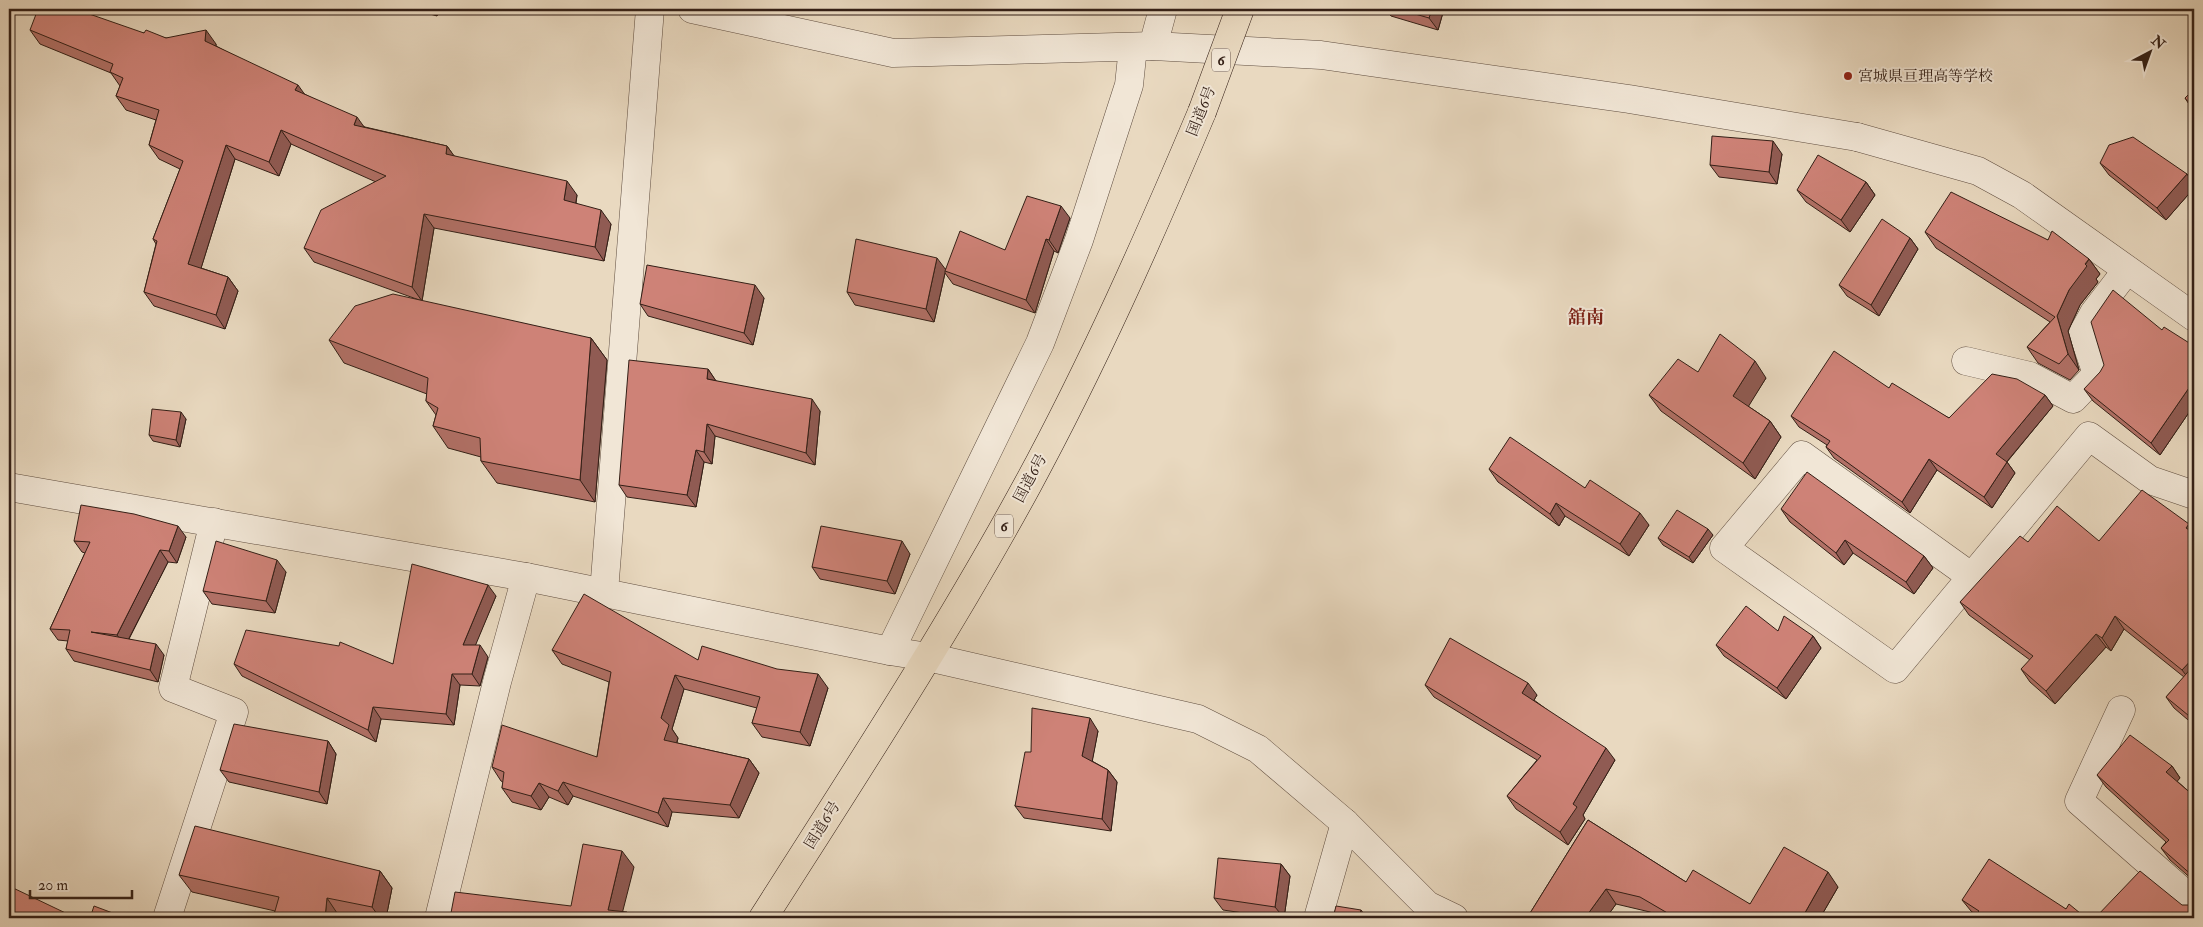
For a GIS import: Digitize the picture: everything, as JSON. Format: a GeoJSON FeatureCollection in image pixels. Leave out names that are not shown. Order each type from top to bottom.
{"type":"FeatureCollection","features":[{"type":"Feature","properties":{"kind":"highway","name":"国道6号"},"geometry":{"type":"LineString","coordinates":[[763,918],[928,657],[1028,484],[1136,267],[1202,112],[1240,9]]}},
{"type":"Feature","properties":{"kind":"street"},"geometry":{"type":"LineString","coordinates":[[604,592],[650,9]]}},
{"type":"Feature","properties":{"kind":"street"},"geometry":{"type":"LineString","coordinates":[[692,9],[893,53],[1143,47],[1321,55],[1629,99],[1857,137],[1978,171],[2022,195],[2194,317]]}},
{"type":"Feature","properties":{"kind":"street"},"geometry":{"type":"LineString","coordinates":[[890,651],[1040,343],[1079,240],[1129,85],[1143,47],[1163,9]]}},
{"type":"Feature","properties":{"kind":"street"},"geometry":{"type":"LineString","coordinates":[[1966,361],[2030,376],[2073,399],[2097,374],[2083,333],[2094,313],[2127,270]]}},
{"type":"Feature","properties":{"kind":"street"},"geometry":{"type":"LineString","coordinates":[[1972,577],[1802,454],[1724,548],[1895,669],[1972,577],[2090,436],[2150,480],[2194,495]]}},
{"type":"Feature","properties":{"kind":"street"},"geometry":{"type":"LineString","coordinates":[[11,493],[214,522],[526,577],[890,651],[928,657],[1198,718],[1258,749],[1345,823],[1427,905],[1454,918]]}},
{"type":"Feature","properties":{"kind":"street"},"geometry":{"type":"LineString","coordinates":[[167,918],[234,712],[173,688],[214,522]]}},
{"type":"Feature","properties":{"kind":"street"},"geometry":{"type":"LineString","coordinates":[[439,918],[497,682],[526,577]]}},
{"type":"Feature","properties":{"kind":"street"},"geometry":{"type":"LineString","coordinates":[[2121,710],[2079,801],[2194,902]]}},
{"type":"Feature","properties":{"kind":"street"},"geometry":{"type":"LineString","coordinates":[[1318,918],[1345,823]]}},
{"type":"Feature","properties":{"kind":"building"},"geometry":{"type":"Polygon","coordinates":[[[38,9],[75,9],[144,33],[146,30],[166,38],[206,30],[205,41],[298,85],[295,90],[357,117],[354,125],[447,146],[446,154],[567,181],[564,200],[601,210],[595,247],[424,214],[412,287],[304,248],[321,210],[386,176],[281,130],[269,162],[226,145],[188,264],[228,277],[216,315],[144,292],[157,241],[153,239],[183,161],[149,145],[159,110],[116,96],[123,78],[110,72],[113,64],[30,30],[38,9]]]}},
{"type":"Feature","properties":{"kind":"building"},"geometry":{"type":"Polygon","coordinates":[[[1398,9],[1432,9],[1429,18],[1398,9]]]}},
{"type":"Feature","properties":{"kind":"building"},"geometry":{"type":"Polygon","coordinates":[[[2194,89],[2194,109],[2185,98],[2194,89]]]}},
{"type":"Feature","properties":{"kind":"building"},"geometry":{"type":"Polygon","coordinates":[[[1712,136],[1773,141],[1769,172],[1710,165],[1712,136]]]}},
{"type":"Feature","properties":{"kind":"building"},"geometry":{"type":"Polygon","coordinates":[[[2133,137],[2187,174],[2157,208],[2100,163],[2109,145],[2133,137]]]}},
{"type":"Feature","properties":{"kind":"building"},"geometry":{"type":"Polygon","coordinates":[[[1818,155],[1866,182],[1841,220],[1797,190],[1818,155]]]}},
{"type":"Feature","properties":{"kind":"building"},"geometry":{"type":"Polygon","coordinates":[[[1951,192],[2048,240],[2052,231],[2089,259],[2085,264],[2087,266],[2069,290],[2057,316],[2068,354],[2059,364],[2027,347],[2055,317],[1925,232],[1951,192]]]}},
{"type":"Feature","properties":{"kind":"building"},"geometry":{"type":"Polygon","coordinates":[[[1027,196],[1061,206],[1049,240],[1046,239],[1026,300],[945,271],[960,231],[1005,250],[1027,196]]]}},
{"type":"Feature","properties":{"kind":"building"},"geometry":{"type":"Polygon","coordinates":[[[1882,219],[1910,238],[1871,305],[1839,285],[1882,219]]]}},
{"type":"Feature","properties":{"kind":"building"},"geometry":{"type":"Polygon","coordinates":[[[856,239],[937,258],[926,309],[847,292],[856,239]]]}},
{"type":"Feature","properties":{"kind":"building"},"geometry":{"type":"Polygon","coordinates":[[[647,265],[755,285],[744,333],[640,304],[647,265]]]}},
{"type":"Feature","properties":{"kind":"building"},"geometry":{"type":"Polygon","coordinates":[[[2113,290],[2162,330],[2164,327],[2194,346],[2194,383],[2151,443],[2084,389],[2104,365],[2091,322],[2113,290]]]}},
{"type":"Feature","properties":{"kind":"building"},"geometry":{"type":"Polygon","coordinates":[[[393,294],[591,338],[580,480],[481,461],[480,438],[433,426],[438,408],[426,401],[428,378],[329,340],[355,306],[393,294]]]}},
{"type":"Feature","properties":{"kind":"building"},"geometry":{"type":"Polygon","coordinates":[[[1720,334],[1755,361],[1733,396],[1770,421],[1743,463],[1649,395],[1678,359],[1698,372],[1720,334]]]}},
{"type":"Feature","properties":{"kind":"building"},"geometry":{"type":"Polygon","coordinates":[[[1834,351],[1889,388],[1892,383],[1949,418],[1992,374],[2017,379],[2045,395],[1996,454],[2007,462],[1984,497],[1929,459],[1902,502],[1826,447],[1830,441],[1791,416],[1834,351]]]}},
{"type":"Feature","properties":{"kind":"building"},"geometry":{"type":"Polygon","coordinates":[[[629,360],[708,369],[707,379],[812,399],[806,453],[707,424],[704,452],[696,450],[687,495],[619,485],[629,360]]]}},
{"type":"Feature","properties":{"kind":"building"},"geometry":{"type":"Polygon","coordinates":[[[152,409],[181,412],[176,440],[149,435],[152,409]]]}},
{"type":"Feature","properties":{"kind":"building"},"geometry":{"type":"Polygon","coordinates":[[[1510,437],[1585,488],[1590,480],[1640,513],[1620,544],[1556,503],[1550,514],[1489,469],[1510,437]]]}},
{"type":"Feature","properties":{"kind":"building"},"geometry":{"type":"Polygon","coordinates":[[[1807,472],[1924,556],[1906,582],[1845,540],[1836,553],[1781,509],[1807,472]]]}},
{"type":"Feature","properties":{"kind":"building"},"geometry":{"type":"Polygon","coordinates":[[[2142,490],[2189,524],[2186,528],[2194,533],[2194,657],[2182,670],[2115,616],[2102,638],[2096,634],[2046,691],[2021,669],[2033,656],[1960,602],[2020,536],[2028,542],[2057,506],[2099,541],[2142,490]]]}},
{"type":"Feature","properties":{"kind":"building"},"geometry":{"type":"Polygon","coordinates":[[[81,505],[134,514],[178,526],[169,551],[160,550],[117,635],[91,632],[156,644],[150,670],[66,649],[70,630],[50,629],[90,542],[74,541],[81,505]]]}},
{"type":"Feature","properties":{"kind":"building"},"geometry":{"type":"Polygon","coordinates":[[[1677,510],[1708,529],[1689,557],[1658,538],[1677,510]]]}},
{"type":"Feature","properties":{"kind":"building"},"geometry":{"type":"Polygon","coordinates":[[[821,526],[902,541],[887,581],[812,567],[821,526]]]}},
{"type":"Feature","properties":{"kind":"building"},"geometry":{"type":"Polygon","coordinates":[[[216,541],[277,560],[266,601],[203,591],[216,541]]]}},
{"type":"Feature","properties":{"kind":"building"},"geometry":{"type":"Polygon","coordinates":[[[412,564],[488,585],[463,645],[480,645],[472,674],[452,674],[446,714],[373,707],[368,730],[234,664],[246,630],[339,646],[340,642],[393,664],[412,564]]]}},
{"type":"Feature","properties":{"kind":"building"},"geometry":{"type":"Polygon","coordinates":[[[584,594],[698,660],[702,646],[777,669],[818,674],[800,732],[752,723],[760,697],[675,675],[661,718],[669,725],[664,740],[749,759],[730,805],[663,798],[658,813],[563,782],[558,791],[539,783],[531,796],[502,788],[504,772],[492,767],[502,725],[597,757],[611,672],[552,650],[584,594]]]}},
{"type":"Feature","properties":{"kind":"building"},"geometry":{"type":"Polygon","coordinates":[[[1746,606],[1778,631],[1784,616],[1813,636],[1777,688],[1716,645],[1746,606]]]}},
{"type":"Feature","properties":{"kind":"building"},"geometry":{"type":"Polygon","coordinates":[[[1450,638],[1528,683],[1522,693],[1606,748],[1573,804],[1577,807],[1560,832],[1507,796],[1541,756],[1425,685],[1450,638]]]}},
{"type":"Feature","properties":{"kind":"building"},"geometry":{"type":"Polygon","coordinates":[[[2194,667],[2194,720],[2166,697],[2194,667]]]}},
{"type":"Feature","properties":{"kind":"building"},"geometry":{"type":"Polygon","coordinates":[[[1032,708],[1090,718],[1082,756],[1108,770],[1102,819],[1015,806],[1025,752],[1031,752],[1032,708]]]}},
{"type":"Feature","properties":{"kind":"building"},"geometry":{"type":"Polygon","coordinates":[[[234,724],[328,741],[319,792],[220,770],[234,724]]]}},
{"type":"Feature","properties":{"kind":"building"},"geometry":{"type":"Polygon","coordinates":[[[2130,735],[2172,766],[2166,772],[2194,796],[2194,877],[2161,848],[2169,840],[2097,775],[2130,735]]]}},
{"type":"Feature","properties":{"kind":"building"},"geometry":{"type":"Polygon","coordinates":[[[1588,820],[1686,882],[1693,870],[1750,904],[1784,847],[1828,872],[1802,918],[1676,918],[1640,897],[1606,889],[1585,918],[1527,918],[1588,820]]]}},
{"type":"Feature","properties":{"kind":"building"},"geometry":{"type":"Polygon","coordinates":[[[195,826],[380,871],[372,907],[327,898],[325,918],[273,918],[279,897],[179,875],[195,826]]]}},
{"type":"Feature","properties":{"kind":"building"},"geometry":{"type":"Polygon","coordinates":[[[583,844],[622,851],[608,910],[627,912],[626,918],[450,918],[455,892],[571,906],[583,844]]]}},
{"type":"Feature","properties":{"kind":"building"},"geometry":{"type":"Polygon","coordinates":[[[1218,858],[1281,864],[1275,907],[1214,898],[1218,858]]]}},
{"type":"Feature","properties":{"kind":"building"},"geometry":{"type":"Polygon","coordinates":[[[1989,859],[2066,909],[2069,904],[2086,918],[1973,918],[1979,911],[1962,900],[1989,859]]]}},
{"type":"Feature","properties":{"kind":"building"},"geometry":{"type":"Polygon","coordinates":[[[2140,871],[2182,905],[2194,903],[2194,918],[2095,918],[2140,871]]]}},
{"type":"Feature","properties":{"kind":"building"},"geometry":{"type":"Polygon","coordinates":[[[9,886],[76,918],[9,918],[9,886]]]}},
{"type":"Feature","properties":{"kind":"building"},"geometry":{"type":"Polygon","coordinates":[[[94,906],[126,918],[90,918],[94,906]]]}},
{"type":"Feature","properties":{"kind":"building"},"geometry":{"type":"Polygon","coordinates":[[[1336,906],[1361,910],[1359,918],[1333,918],[1336,906]]]}},
{"type":"Feature","properties":{"kind":"place","name":"宮城県亘理高等学校"},"geometry":{"type":"Point","coordinates":[1848,76]}},
{"type":"Feature","properties":{"kind":"district","name":"舘南"},"geometry":{"type":"Point","coordinates":[1586,317]}}]}
